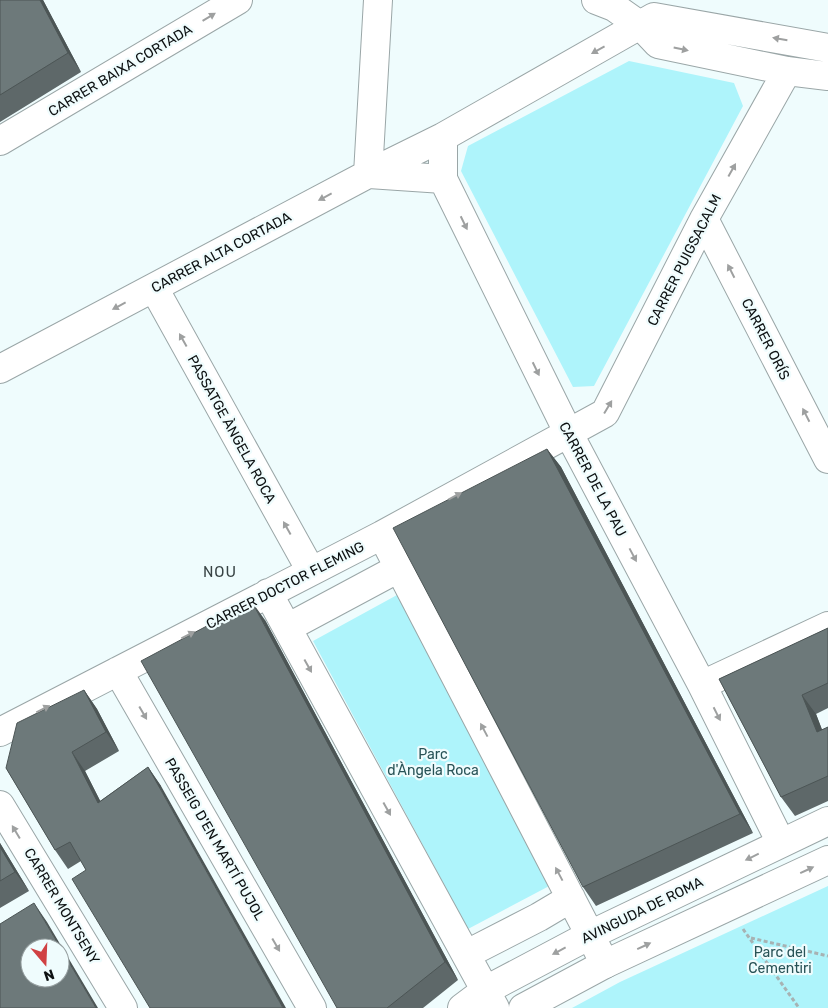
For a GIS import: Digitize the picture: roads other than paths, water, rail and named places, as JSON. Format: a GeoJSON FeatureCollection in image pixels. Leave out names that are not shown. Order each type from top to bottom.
{"type":"FeatureCollection","features":[{"type":"Feature","properties":{"kind":"street","name":"CARRER BAIXA CORTADA"},"geometry":{"type":"LineString","coordinates":[[1,142],[238,0]]}},
{"type":"Feature","properties":{"kind":"street"},"geometry":{"type":"LineString","coordinates":[[378,0],[368,174],[443,179],[443,136]]}},
{"type":"Feature","properties":{"kind":"street"},"geometry":{"type":"LineString","coordinates":[[596,0],[614,7],[641,26],[658,44],[787,70],[828,76]]}},
{"type":"Feature","properties":{"kind":"street","name":"CARRER ALTA CORTADA"},"geometry":{"type":"LineString","coordinates":[[0,369],[443,136],[654,17],[828,48]]}},
{"type":"Feature","properties":{"kind":"street","name":"CARRER PUIGSACALM"},"geometry":{"type":"LineString","coordinates":[[569,434],[605,413],[704,219],[787,70]]}},
{"type":"Feature","properties":{"kind":"street","name":"CARRER DE LA PAU"},"geometry":{"type":"LineString","coordinates":[[443,179],[569,434],[702,685],[781,843]]}},
{"type":"Feature","properties":{"kind":"street","name":"CARRER ORÍS"},"geometry":{"type":"LineString","coordinates":[[704,219],[828,459]]}},
{"type":"Feature","properties":{"kind":"street","name":"PASSATGE ÀNGELA ROCA"},"geometry":{"type":"LineString","coordinates":[[154,288],[311,571]]}},
{"type":"Feature","properties":{"kind":"street","name":"CARRER DOCTOR FLEMING"},"geometry":{"type":"LineString","coordinates":[[0,732],[382,536],[569,434]]}},
{"type":"Feature","properties":{"kind":"street"},"geometry":{"type":"LineString","coordinates":[[382,536],[605,964]]}},
{"type":"Feature","properties":{"kind":"street"},"geometry":{"type":"LineString","coordinates":[[287,628],[398,568]]}},
{"type":"Feature","properties":{"kind":"street"},"geometry":{"type":"LineString","coordinates":[[268,593],[490,999]]}},
{"type":"Feature","properties":{"kind":"street"},"geometry":{"type":"LineString","coordinates":[[702,685],[828,626]]}},
{"type":"Feature","properties":{"kind":"street","name":"PASSEIG D'EN MARTÍ PUJOL"},"geometry":{"type":"LineString","coordinates":[[118,670],[312,1008]]}},
{"type":"Feature","properties":{"kind":"street","name":"CARRER MONTSENY"},"geometry":{"type":"LineString","coordinates":[[0,805],[123,1008]]}},
{"type":"Feature","properties":{"kind":"street","name":"AVINGUDA DE ROMA"},"geometry":{"type":"LineString","coordinates":[[462,1008],[490,999],[590,935],[828,821]]}},
{"type":"Feature","properties":{"kind":"street"},"geometry":{"type":"LineString","coordinates":[[522,1008],[605,964],[828,860]]}},
{"type":"Feature","properties":{"kind":"street"},"geometry":{"type":"LineString","coordinates":[[467,954],[539,917],[571,898]]}},
{"type":"Feature","properties":{"kind":"district","name":"NOU"},"geometry":{"type":"Point","coordinates":[220,572]}},
{"type":"Feature","properties":{"kind":"park label","name":"Parc d'Àngela Roca"},"geometry":{"type":"Point","coordinates":[433,762]}},
{"type":"Feature","properties":{"kind":"park label","name":"Parc del Cementiri"},"geometry":{"type":"Point","coordinates":[780,960]}}]}
